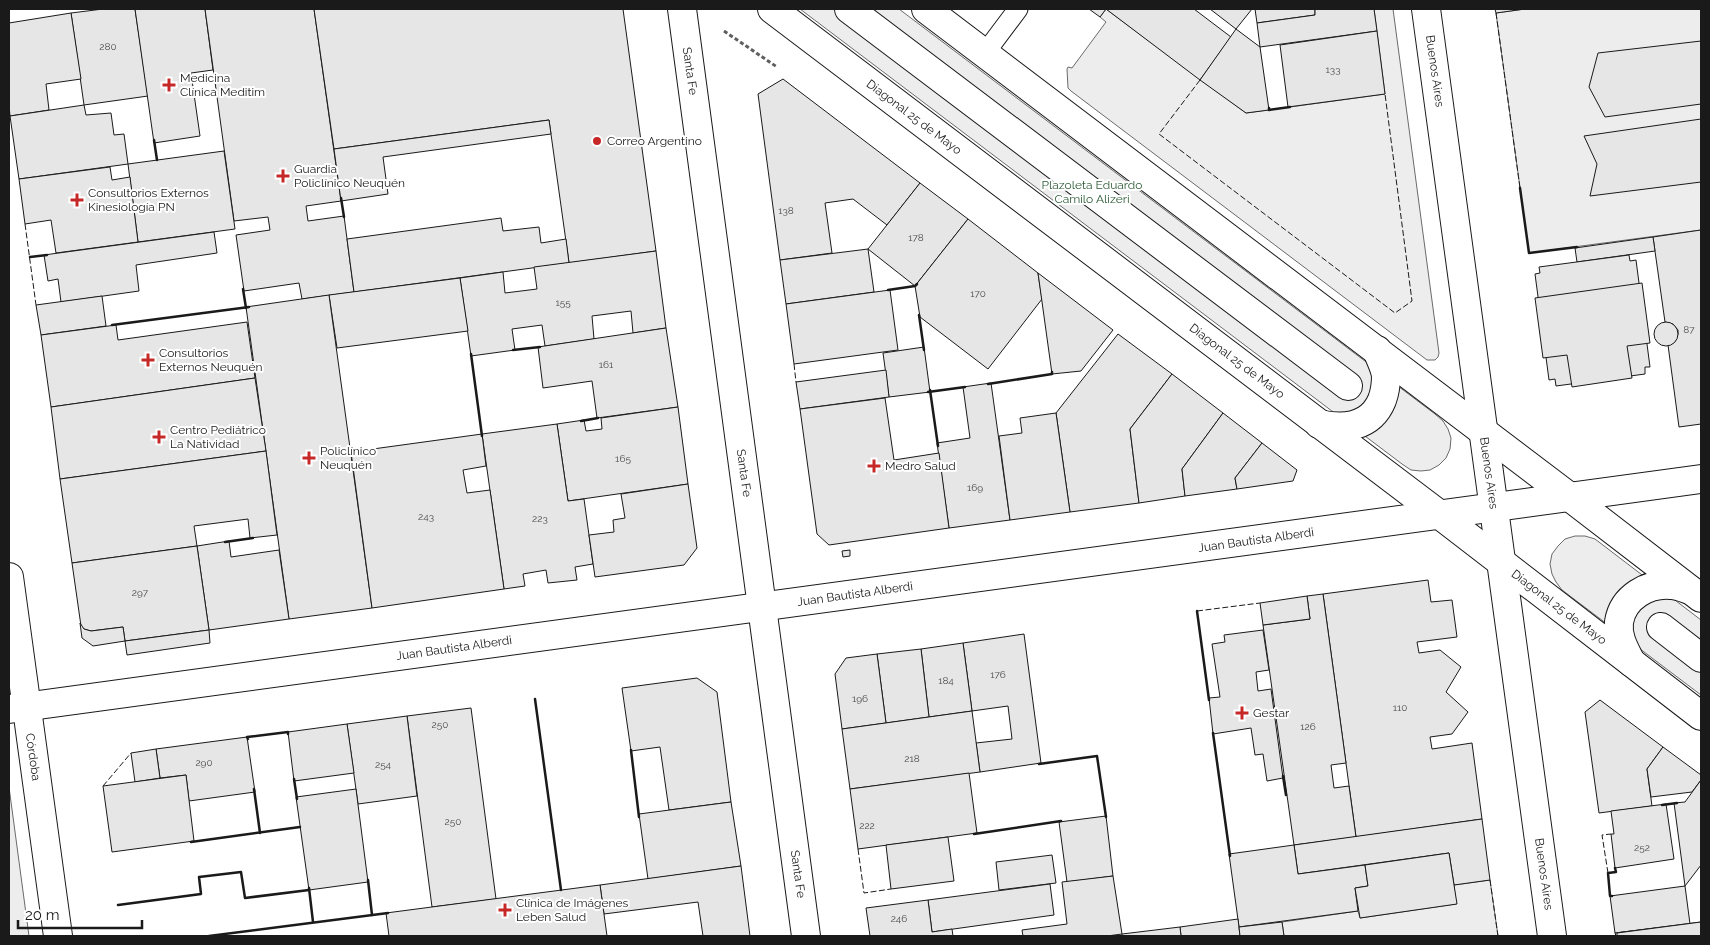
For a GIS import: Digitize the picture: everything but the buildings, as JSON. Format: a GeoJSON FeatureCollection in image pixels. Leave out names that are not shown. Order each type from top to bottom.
{"type":"FeatureCollection","features":[{"type":"Feature","properties":{"kind":"street","name":"Santa Fe"},"geometry":{"type":"LineString","coordinates":[[682,9],[806,936]]}},
{"type":"Feature","properties":{"kind":"street","name":"Diagonal 25 de Mayo"},"geometry":{"type":"LineString","coordinates":[[772,9],[1440,515],[1701,716]]}},
{"type":"Feature","properties":{"kind":"street"},"geometry":{"type":"LineString","coordinates":[[796,9],[799,22],[805,34]]}},
{"type":"Feature","properties":{"kind":"street"},"geometry":{"type":"LineString","coordinates":[[850,9],[1348,386]]}},
{"type":"Feature","properties":{"kind":"street"},"geometry":{"type":"LineString","coordinates":[[926,9],[1484,431],[1696,594]]}},
{"type":"Feature","properties":{"kind":"street","name":"Buenos Aires"},"geometry":{"type":"LineString","coordinates":[[1426,9],[1552,936]]}},
{"type":"Feature","properties":{"kind":"street"},"geometry":{"type":"LineString","coordinates":[[1319,424],[1345,428],[1357,425],[1370,418],[1379,407],[1385,391],[1386,377],[1377,350]]}},
{"type":"Feature","properties":{"kind":"street","name":"Juan Bautista Alberdi"},"geometry":{"type":"LineString","coordinates":[[17,708],[1701,479]]}},
{"type":"Feature","properties":{"kind":"street","name":"Córdoba"},"geometry":{"type":"LineString","coordinates":[[9,578],[17,708],[58,936]]}},
{"type":"Feature","properties":{"kind":"street"},"geometry":{"type":"LineString","coordinates":[[1631,662],[1623,646],[1619,622],[1624,608],[1632,597],[1646,588],[1655,585],[1672,584],[1696,594]]}},
{"type":"Feature","properties":{"kind":"street"},"geometry":{"type":"LineString","coordinates":[[1660,627],[1701,658]]}},
{"type":"Feature","properties":{"kind":"lane"},"geometry":{"type":"LineString","coordinates":[[985,54],[1018,9]]}},
{"type":"Feature","properties":{"kind":"path"},"geometry":{"type":"LineString","coordinates":[[724,30],[777,67]]}},
{"type":"Feature","properties":{"kind":"shaded area","name":"Plazoleta Eduardo Camilo Alizeri"},"geometry":{"type":"Polygon","coordinates":[[[800,9],[899,9],[1435,414],[1443,421],[1451,438],[1450,449],[1446,458],[1430,470],[1411,470],[1402,464],[800,9]]]}},
{"type":"Feature","properties":{"kind":"shaded area"},"geometry":{"type":"Polygon","coordinates":[[[1106,9],[1246,113],[1385,94],[1374,9],[1393,9],[1439,353],[1435,360],[1427,360],[1068,88],[1067,69],[1068,67],[1072,68],[1106,22],[1100,17],[1106,9]]]}},
{"type":"Feature","properties":{"kind":"shaded area"},"geometry":{"type":"Polygon","coordinates":[[[1525,9],[1701,9],[1701,230],[1529,253],[1496,13],[1525,9]]]}},
{"type":"Feature","properties":{"kind":"shaded area"},"geometry":{"type":"Polygon","coordinates":[[[1575,536],[1595,539],[1701,620],[1701,695],[1562,590],[1552,574],[1550,564],[1552,554],[1565,539],[1575,536]]]}},
{"type":"Feature","properties":{"kind":"shaded area"},"geometry":{"type":"Polygon","coordinates":[[[9,787],[29,936],[9,936],[9,787]]]}},
{"type":"Feature","properties":{"kind":"shaded area"},"geometry":{"type":"Polygon","coordinates":[[[1490,880],[1498,936],[1284,936],[1282,922],[1358,911],[1360,918],[1456,904],[1454,885],[1490,880]]]}},
{"type":"Feature","properties":{"kind":"fence"},"geometry":{"type":"LineString","coordinates":[[1496,13],[1520,188]]}},
{"type":"Feature","properties":{"kind":"fence"},"geometry":{"type":"LineString","coordinates":[[1200,80],[1159,134],[1395,313],[1412,301],[1385,94]]}},
{"type":"Feature","properties":{"kind":"fence"},"geometry":{"type":"LineString","coordinates":[[25,224],[36,305]]}},
{"type":"Feature","properties":{"kind":"fence"},"geometry":{"type":"LineString","coordinates":[[794,364],[796,382]]}},
{"type":"Feature","properties":{"kind":"fence"},"geometry":{"type":"LineString","coordinates":[[1197,611],[1260,603]]}},
{"type":"Feature","properties":{"kind":"fence"},"geometry":{"type":"LineString","coordinates":[[103,786],[131,753]]}},
{"type":"Feature","properties":{"kind":"fence"},"geometry":{"type":"LineString","coordinates":[[1608,873],[1602,835],[1611,834]]}},
{"type":"Feature","properties":{"kind":"fence"},"geometry":{"type":"LineString","coordinates":[[858,849],[864,893],[891,889]]}},
{"type":"Feature","properties":{"kind":"fence"},"geometry":{"type":"LineString","coordinates":[[1490,880],[1498,936]]}},
{"type":"Feature","properties":{"kind":"wall"},"geometry":{"type":"LineString","coordinates":[[1269,108],[1269,110],[1290,107]]}},
{"type":"Feature","properties":{"kind":"wall"},"geometry":{"type":"LineString","coordinates":[[154,140],[157,160]]}},
{"type":"Feature","properties":{"kind":"wall"},"geometry":{"type":"LineString","coordinates":[[1520,188],[1529,253],[1577,247]]}},
{"type":"Feature","properties":{"kind":"wall"},"geometry":{"type":"LineString","coordinates":[[341,198],[344,217]]}},
{"type":"Feature","properties":{"kind":"wall"},"geometry":{"type":"LineString","coordinates":[[30,257],[47,255]]}},
{"type":"Feature","properties":{"kind":"wall"},"geometry":{"type":"LineString","coordinates":[[888,290],[915,286],[917,284]]}},
{"type":"Feature","properties":{"kind":"wall"},"geometry":{"type":"LineString","coordinates":[[243,289],[246,308]]}},
{"type":"Feature","properties":{"kind":"wall"},"geometry":{"type":"LineString","coordinates":[[112,325],[249,307]]}},
{"type":"Feature","properties":{"kind":"wall"},"geometry":{"type":"LineString","coordinates":[[919,315],[924,350]]}},
{"type":"Feature","properties":{"kind":"wall"},"geometry":{"type":"LineString","coordinates":[[513,350],[540,347]]}},
{"type":"Feature","properties":{"kind":"wall"},"geometry":{"type":"LineString","coordinates":[[471,354],[482,436]]}},
{"type":"Feature","properties":{"kind":"wall"},"geometry":{"type":"LineString","coordinates":[[988,384],[1052,374],[1052,372]]}},
{"type":"Feature","properties":{"kind":"wall"},"geometry":{"type":"LineString","coordinates":[[928,392],[965,387]]}},
{"type":"Feature","properties":{"kind":"wall"},"geometry":{"type":"LineString","coordinates":[[930,390],[938,446]]}},
{"type":"Feature","properties":{"kind":"wall"},"geometry":{"type":"LineString","coordinates":[[581,421],[598,418]]}},
{"type":"Feature","properties":{"kind":"wall"},"geometry":{"type":"LineString","coordinates":[[225,542],[253,538]]}},
{"type":"Feature","properties":{"kind":"wall"},"geometry":{"type":"LineString","coordinates":[[1197,611],[1209,700]]}},
{"type":"Feature","properties":{"kind":"wall"},"geometry":{"type":"LineString","coordinates":[[535,699],[561,890]]}},
{"type":"Feature","properties":{"kind":"wall"},"geometry":{"type":"LineString","coordinates":[[248,739],[247,737],[288,732],[288,734]]}},
{"type":"Feature","properties":{"kind":"wall"},"geometry":{"type":"LineString","coordinates":[[1213,733],[1230,856]]}},
{"type":"Feature","properties":{"kind":"wall"},"geometry":{"type":"LineString","coordinates":[[631,750],[639,817]]}},
{"type":"Feature","properties":{"kind":"wall"},"geometry":{"type":"LineString","coordinates":[[1039,764],[1097,756],[1106,817]]}},
{"type":"Feature","properties":{"kind":"wall"},"geometry":{"type":"LineString","coordinates":[[1283,776],[1286,795]]}},
{"type":"Feature","properties":{"kind":"wall"},"geometry":{"type":"LineString","coordinates":[[294,779],[297,799]]}},
{"type":"Feature","properties":{"kind":"wall"},"geometry":{"type":"LineString","coordinates":[[254,789],[260,833]]}},
{"type":"Feature","properties":{"kind":"wall"},"geometry":{"type":"LineString","coordinates":[[1662,805],[1677,803]]}},
{"type":"Feature","properties":{"kind":"wall"},"geometry":{"type":"LineString","coordinates":[[974,834],[1061,821]]}},
{"type":"Feature","properties":{"kind":"wall"},"geometry":{"type":"LineString","coordinates":[[191,842],[300,827]]}},
{"type":"Feature","properties":{"kind":"wall"},"geometry":{"type":"LineString","coordinates":[[1612,896],[1610,896],[1608,873],[1616,872],[1615,868]]}},
{"type":"Feature","properties":{"kind":"wall"},"geometry":{"type":"LineString","coordinates":[[118,905],[201,894],[199,877],[241,872],[245,898],[309,890]]}},
{"type":"Feature","properties":{"kind":"wall"},"geometry":{"type":"LineString","coordinates":[[368,880],[372,915]]}},
{"type":"Feature","properties":{"kind":"wall"},"geometry":{"type":"LineString","coordinates":[[309,888],[313,922]]}},
{"type":"Feature","properties":{"kind":"wall"},"geometry":{"type":"LineString","coordinates":[[209,936],[388,913]]}},
{"type":"Feature","properties":{"kind":"place","name":"Medicina Clínica Meditim"},"geometry":{"type":"Point","coordinates":[169,85]}},
{"type":"Feature","properties":{"kind":"place","name":"Correo Argentino"},"geometry":{"type":"Point","coordinates":[597,141]}},
{"type":"Feature","properties":{"kind":"place","name":"Guardia Policlínico Neuquén"},"geometry":{"type":"Point","coordinates":[283,176]}},
{"type":"Feature","properties":{"kind":"place","name":"Consultorios Externos Kinesiología PN"},"geometry":{"type":"Point","coordinates":[77,200]}},
{"type":"Feature","properties":{"kind":"place","name":"Consultorios Externos Neuquén"},"geometry":{"type":"Point","coordinates":[148,360]}},
{"type":"Feature","properties":{"kind":"place","name":"Centro Pediátrico La Natividad"},"geometry":{"type":"Point","coordinates":[159,437]}},
{"type":"Feature","properties":{"kind":"place","name":"Policlínico Neuquén"},"geometry":{"type":"Point","coordinates":[309,458]}},
{"type":"Feature","properties":{"kind":"place","name":"Medro Salud"},"geometry":{"type":"Point","coordinates":[874,466]}},
{"type":"Feature","properties":{"kind":"place","name":"Gestar"},"geometry":{"type":"Point","coordinates":[1242,713]}},
{"type":"Feature","properties":{"kind":"place","name":"Clínica de Imágenes Leben Salud"},"geometry":{"type":"Point","coordinates":[505,910]}}]}
